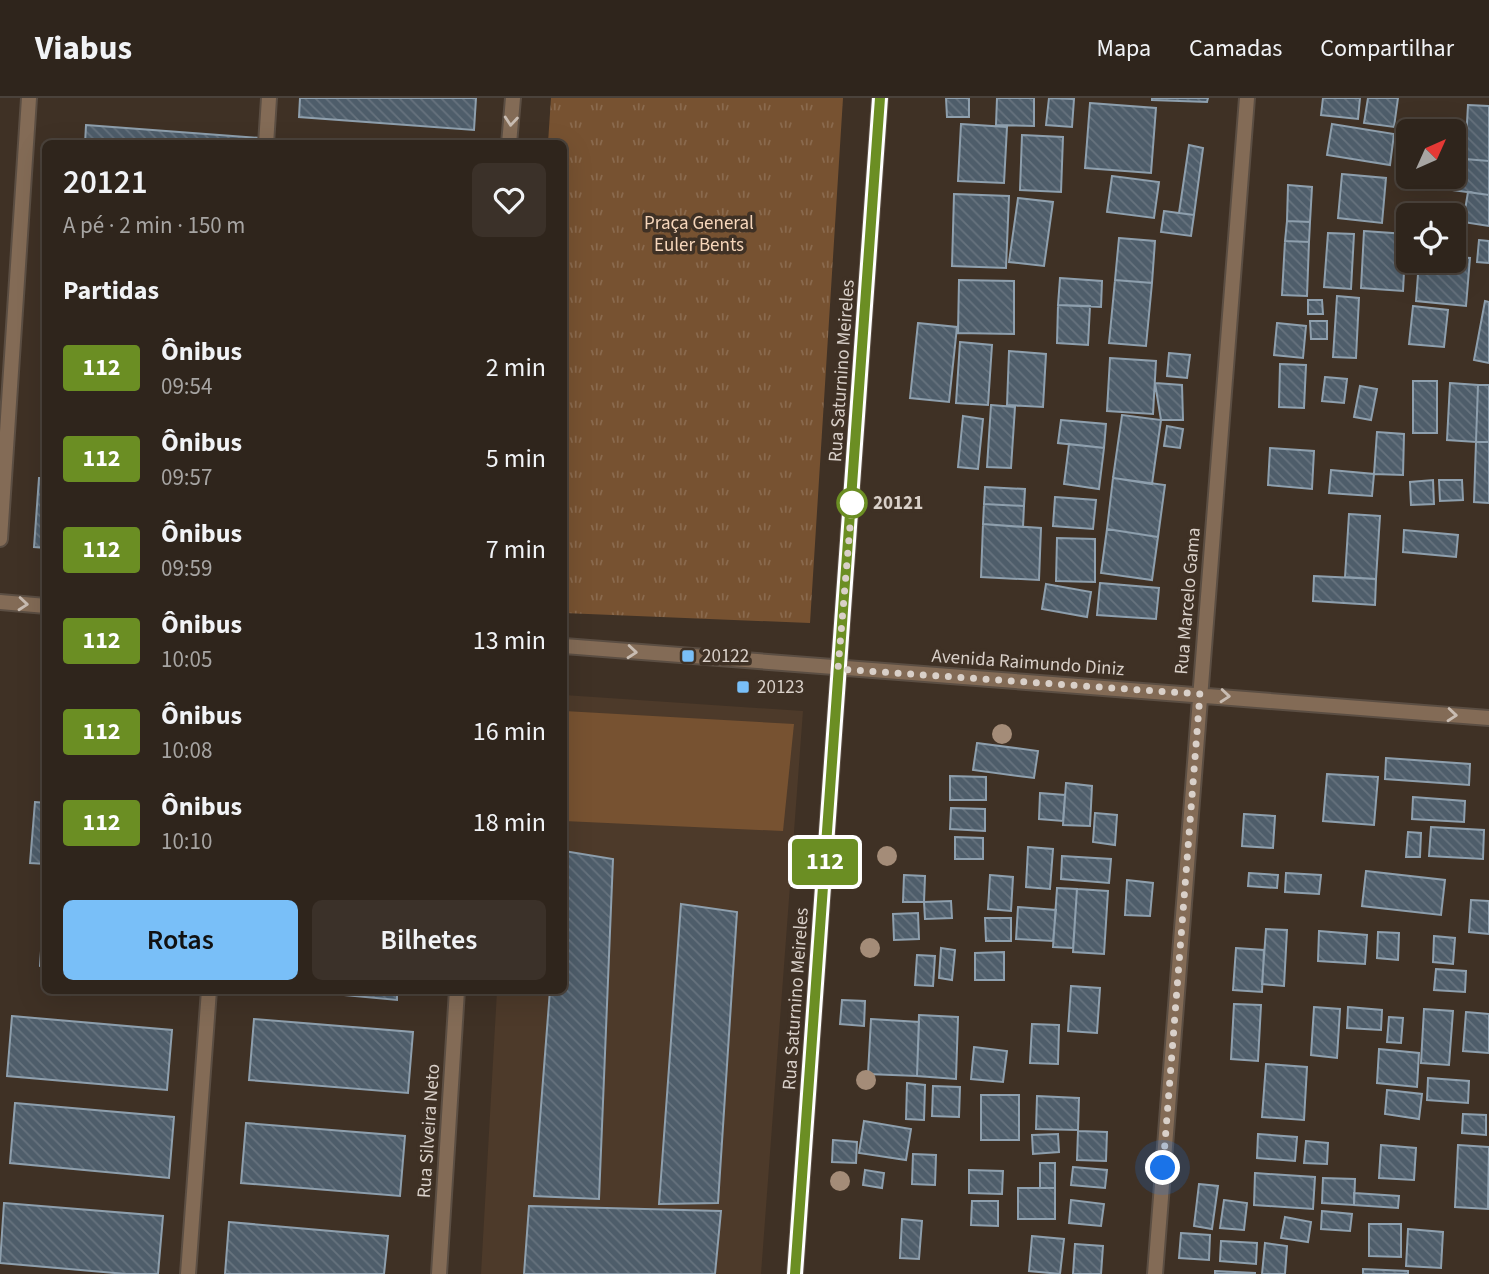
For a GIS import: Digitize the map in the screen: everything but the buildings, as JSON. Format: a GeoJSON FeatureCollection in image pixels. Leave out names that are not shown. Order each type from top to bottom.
{"type":"FeatureCollection","features":[{"type":"Feature","properties":{"kind":"street"},"geometry":{"type":"LineString","coordinates":[[0,539],[29,98]]}},
{"type":"Feature","properties":{"kind":"street"},"geometry":{"type":"LineString","coordinates":[[266,140],[269,98]]}},
{"type":"Feature","properties":{"kind":"street"},"geometry":{"type":"LineString","coordinates":[[509,140],[513,98]]}},
{"type":"Feature","properties":{"kind":"street","name":"Rua Saturnino Meireles"},"geometry":{"type":"LineString","coordinates":[[795,1274],[880,98]]}},
{"type":"Feature","properties":{"kind":"street","name":"Rua Marcelo Gama"},"geometry":{"type":"LineString","coordinates":[[1155,1274],[1247,98]]}},
{"type":"Feature","properties":{"kind":"street"},"geometry":{"type":"LineString","coordinates":[[0,602],[42,606]]}},
{"type":"Feature","properties":{"kind":"street","name":"Avenida Raimundo Diniz"},"geometry":{"type":"LineString","coordinates":[[567,646],[1489,718]]}},
{"type":"Feature","properties":{"kind":"street"},"geometry":{"type":"LineString","coordinates":[[188,1274],[209,994]]}},
{"type":"Feature","properties":{"kind":"street","name":"Rua Silveira Neto"},"geometry":{"type":"LineString","coordinates":[[439,1274],[457,994]]}},
{"type":"Feature","properties":{"kind":"shaded area"},"geometry":{"type":"Polygon","coordinates":[[[567,695],[803,711],[761,1274],[481,1274],[497,994],[567,994],[567,695]]]}},
{"type":"Feature","properties":{"kind":"green space","name":"Praça General Euler Bents"},"geometry":{"type":"Polygon","coordinates":[[[551,98],[843,98],[810,623],[567,613],[567,140],[548,140],[551,98]]]}},
{"type":"Feature","properties":{"kind":"green space"},"geometry":{"type":"Polygon","coordinates":[[[567,711],[794,724],[783,831],[567,821],[567,711]]]}},
{"type":"Feature","properties":{"kind":"bus line","name":"112"},"geometry":{"type":"LineString","coordinates":[[795,1274],[880,98]]}},
{"type":"Feature","properties":{"kind":"place","name":"20121"},"geometry":{"type":"Point","coordinates":[852,503]}},
{"type":"Feature","properties":{"kind":"place","name":"20122"},"geometry":{"type":"Point","coordinates":[688,656]}},
{"type":"Feature","properties":{"kind":"place","name":"20123"},"geometry":{"type":"Point","coordinates":[743,687]}},
{"type":"Feature","properties":{"kind":"route"},"geometry":{"type":"LineString","coordinates":[[852,503],[838,669],[1200,694],[1163,1168]]}}]}
